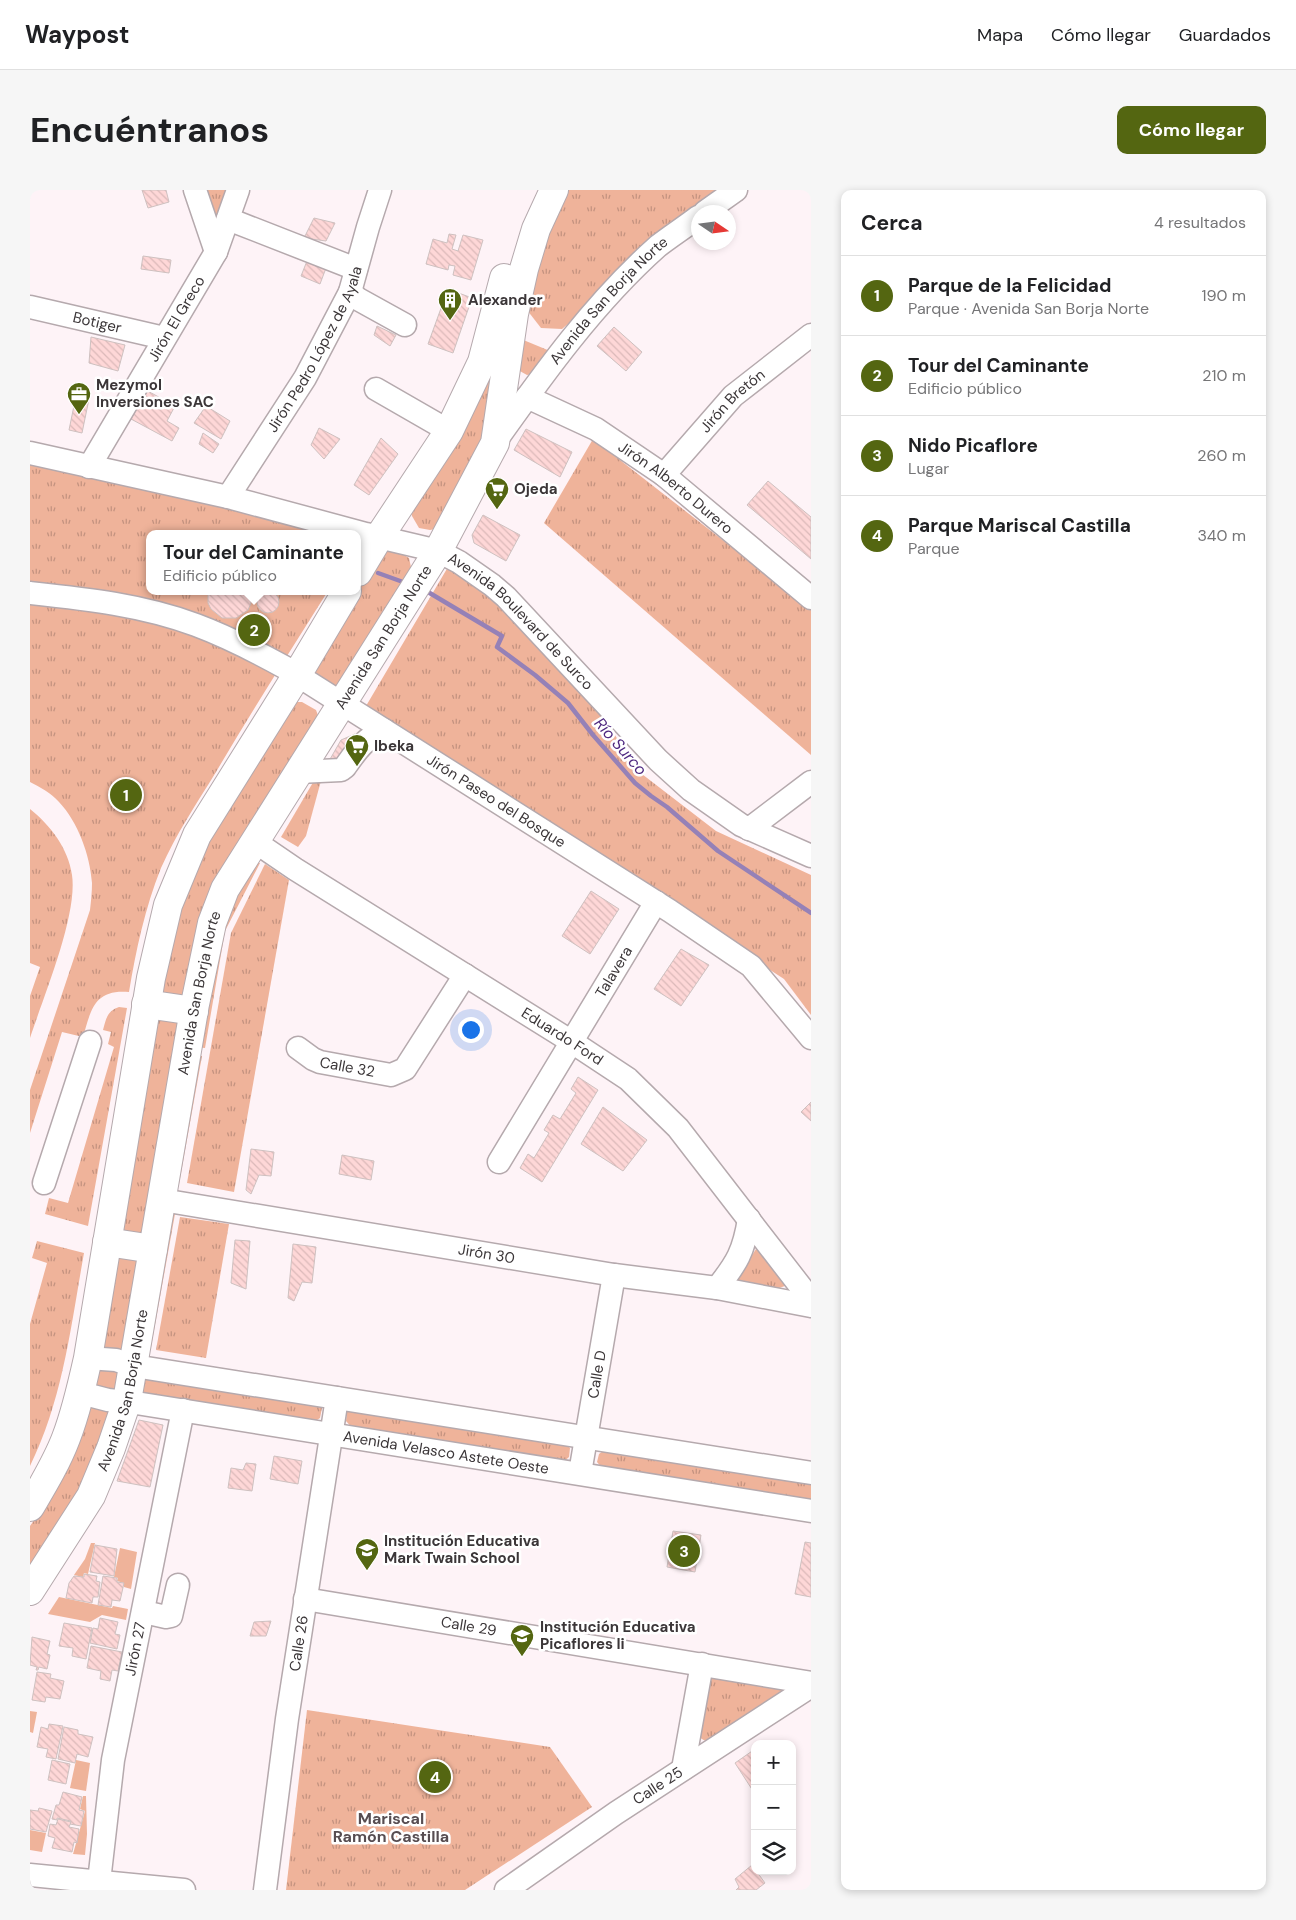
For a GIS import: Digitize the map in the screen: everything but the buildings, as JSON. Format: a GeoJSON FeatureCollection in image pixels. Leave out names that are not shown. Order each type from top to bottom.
{"type":"FeatureCollection","features":[{"type":"Feature","properties":{"kind":"main road"},"geometry":{"type":"LineString","coordinates":[[361,567],[378,537],[449,431],[482,362],[512,245],[537,190]]}},
{"type":"Feature","properties":{"kind":"main road","name":"Avenida San Borja Norte"},"geometry":{"type":"LineString","coordinates":[[30,1591],[91,1496],[132,1402],[134,1366],[153,1249],[194,1011],[212,923],[225,889],[438,550],[495,443],[514,314],[524,269],[536,228],[554,190]]}},
{"type":"Feature","properties":{"kind":"main road"},"geometry":{"type":"LineString","coordinates":[[30,1508],[47,1480],[66,1438],[81,1393],[146,1004],[168,905],[197,835],[345,595]]}},
{"type":"Feature","properties":{"kind":"main road"},"geometry":{"type":"LineString","coordinates":[[146,1004],[194,1011]]}},
{"type":"Feature","properties":{"kind":"main road"},"geometry":{"type":"LineString","coordinates":[[107,1242],[153,1249]]}},
{"type":"Feature","properties":{"kind":"main road"},"geometry":{"type":"LineString","coordinates":[[30,1595],[53,1575],[73,1551],[95,1512],[113,1475],[132,1402]]}},
{"type":"Feature","properties":{"kind":"street"},"geometry":{"type":"LineString","coordinates":[[196,190],[216,252]]}},
{"type":"Feature","properties":{"kind":"street","name":"Jirón El Greco"},"geometry":{"type":"LineString","coordinates":[[89,467],[216,252],[238,190]]}},
{"type":"Feature","properties":{"kind":"street","name":"Jirón Pedro López de Ayala"},"geometry":{"type":"LineString","coordinates":[[228,497],[305,378],[350,292],[380,190]]}},
{"type":"Feature","properties":{"kind":"street"},"geometry":{"type":"LineString","coordinates":[[715,205],[736,190]]}},
{"type":"Feature","properties":{"kind":"street"},"geometry":{"type":"LineString","coordinates":[[228,219],[356,269]]}},
{"type":"Feature","properties":{"kind":"street","name":"Avenida San Borja Norte"},"geometry":{"type":"LineString","coordinates":[[495,443],[527,397],[607,296],[659,245],[691,222]]}},
{"type":"Feature","properties":{"kind":"street"},"geometry":{"type":"LineString","coordinates":[[350,292],[405,325]]}},
{"type":"Feature","properties":{"kind":"street","name":"Botiger"},"geometry":{"type":"LineString","coordinates":[[30,307],[164,338]]}},
{"type":"Feature","properties":{"kind":"street","name":"Jirón Bretón"},"geometry":{"type":"LineString","coordinates":[[664,475],[733,396],[811,335]]}},
{"type":"Feature","properties":{"kind":"street"},"geometry":{"type":"LineString","coordinates":[[376,389],[449,431]]}},
{"type":"Feature","properties":{"kind":"street","name":"Jirón Alberto Durero"},"geometry":{"type":"LineString","coordinates":[[527,397],[596,429],[664,475],[811,598]]}},
{"type":"Feature","properties":{"kind":"street","name":"Avenida Boulevard de Surco"},"geometry":{"type":"LineString","coordinates":[[30,453],[228,497],[352,530]]}},
{"type":"Feature","properties":{"kind":"street","name":"Avenida Boulevard de Surco"},"geometry":{"type":"LineString","coordinates":[[361,532],[438,550],[466,566],[506,597],[658,760],[691,790],[749,829],[811,856]]}},
{"type":"Feature","properties":{"kind":"street","name":"Jirón Paseo del Bosque"},"geometry":{"type":"LineString","coordinates":[[30,593],[103,601],[194,624],[239,643],[297,675],[656,902],[751,966],[811,1038]]}},
{"type":"Feature","properties":{"kind":"street"},"geometry":{"type":"LineString","coordinates":[[298,772],[341,770],[364,742],[371,736],[384,730]]}},
{"type":"Feature","properties":{"kind":"street"},"geometry":{"type":"LineString","coordinates":[[749,829],[811,782]]}},
{"type":"Feature","properties":{"kind":"street","name":"Eduardo Ford"},"geometry":{"type":"LineString","coordinates":[[254,841],[295,869],[466,975],[628,1079],[678,1128],[811,1300]]}},
{"type":"Feature","properties":{"kind":"street","name":"Talavera"},"geometry":{"type":"LineString","coordinates":[[498,1162],[656,902]]}},
{"type":"Feature","properties":{"kind":"street","name":"Calle 32"},"geometry":{"type":"LineString","coordinates":[[298,1048],[320,1062],[391,1075],[399,1073],[405,1069],[466,975]]}},
{"type":"Feature","properties":{"kind":"street"},"geometry":{"type":"LineString","coordinates":[[44,1183],[90,1042]]}},
{"type":"Feature","properties":{"kind":"street","name":"Jirón 30"},"geometry":{"type":"LineString","coordinates":[[162,1200],[614,1275],[717,1288],[811,1306]]}},
{"type":"Feature","properties":{"kind":"street"},"geometry":{"type":"LineString","coordinates":[[717,1288],[733,1268],[746,1242],[749,1219]]}},
{"type":"Feature","properties":{"kind":"street","name":"Calle D"},"geometry":{"type":"LineString","coordinates":[[580,1474],[614,1275]]}},
{"type":"Feature","properties":{"kind":"street"},"geometry":{"type":"LineString","coordinates":[[88,1358],[116,1360],[134,1366],[811,1473]]}},
{"type":"Feature","properties":{"kind":"street","name":"Avenida Velasco Astete Oeste"},"geometry":{"type":"LineString","coordinates":[[81,1393],[108,1400],[132,1402],[811,1510]]}},
{"type":"Feature","properties":{"kind":"street","name":"Calle 26"},"geometry":{"type":"LineString","coordinates":[[265,1890],[287,1719],[337,1398]]}},
{"type":"Feature","properties":{"kind":"street","name":"Jirón 27"},"geometry":{"type":"LineString","coordinates":[[98,1886],[113,1760],[183,1410]]}},
{"type":"Feature","properties":{"kind":"street"},"geometry":{"type":"LineString","coordinates":[[144,1612],[166,1617],[171,1616],[178,1585]]}},
{"type":"Feature","properties":{"kind":"street","name":"Calle 29"},"geometry":{"type":"LineString","coordinates":[[305,1599],[702,1664],[811,1685]]}},
{"type":"Feature","properties":{"kind":"street"},"geometry":{"type":"LineString","coordinates":[[683,1769],[702,1664]]}},
{"type":"Feature","properties":{"kind":"street","name":"Calle 25"},"geometry":{"type":"LineString","coordinates":[[506,1890],[683,1769],[811,1685]]}},
{"type":"Feature","properties":{"kind":"street"},"geometry":{"type":"LineString","coordinates":[[30,1875],[98,1886],[184,1890]]}},
{"type":"Feature","properties":{"kind":"green space"},"geometry":{"type":"Polygon","coordinates":[[[200,190],[228,190],[218,226],[200,190]]]}},
{"type":"Feature","properties":{"kind":"green space"},"geometry":{"type":"Polygon","coordinates":[[[566,190],[724,190],[707,205],[691,205],[691,218],[562,329],[541,328],[527,310],[541,244],[566,190]]]}},
{"type":"Feature","properties":{"kind":"green space"},"geometry":{"type":"Polygon","coordinates":[[[497,333],[480,444],[440,528],[430,530],[419,528],[412,516],[410,502],[497,333]]]}},
{"type":"Feature","properties":{"kind":"green space"},"geometry":{"type":"Polygon","coordinates":[[[521,339],[550,351],[536,373],[527,375],[518,370],[521,339]]]}},
{"type":"Feature","properties":{"kind":"green space"},"geometry":{"type":"Polygon","coordinates":[[[593,439],[811,609],[811,755],[544,523],[593,439]]]}},
{"type":"Feature","properties":{"kind":"green space"},"geometry":{"type":"Polygon","coordinates":[[[30,462],[196,500],[313,530],[146,530],[146,595],[325,595],[194,807],[167,855],[155,883],[146,914],[129,992],[117,992],[101,998],[92,1010],[83,1037],[62,1032],[30,1133],[30,1090],[90,910],[92,883],[86,850],[72,819],[56,799],[45,790],[30,782],[30,462]]]}},
{"type":"Feature","properties":{"kind":"green space"},"geometry":{"type":"Polygon","coordinates":[[[395,549],[409,558],[411,567],[340,686],[331,686],[314,676],[311,669],[354,595],[361,595],[361,584],[379,553],[395,549]]]}},
{"type":"Feature","properties":{"kind":"green space"},"geometry":{"type":"Polygon","coordinates":[[[448,567],[497,600],[593,701],[638,771],[716,831],[811,875],[811,1015],[784,979],[438,756],[366,706],[448,567]]]}},
{"type":"Feature","properties":{"kind":"green space"},"geometry":{"type":"Polygon","coordinates":[[[290,702],[302,702],[316,710],[320,721],[187,993],[181,1000],[164,997],[158,989],[168,941],[201,848],[290,702]]]}},
{"type":"Feature","properties":{"kind":"green space"},"geometry":{"type":"Polygon","coordinates":[[[322,777],[306,836],[298,847],[281,837],[315,779],[322,777]]]}},
{"type":"Feature","properties":{"kind":"green space"},"geometry":{"type":"Polygon","coordinates":[[[30,809],[51,830],[67,856],[72,875],[72,892],[65,934],[30,1038],[30,996],[40,967],[30,963],[30,809]]]}},
{"type":"Feature","properties":{"kind":"green space"},"geometry":{"type":"Polygon","coordinates":[[[254,862],[260,863],[225,931],[205,1048],[194,1047],[216,927],[254,862]]]}},
{"type":"Feature","properties":{"kind":"green space"},"geometry":{"type":"Polygon","coordinates":[[[265,864],[289,880],[234,1192],[187,1183],[231,933],[265,864]]]}},
{"type":"Feature","properties":{"kind":"green space"},"geometry":{"type":"Polygon","coordinates":[[[119,1007],[127,1008],[88,1226],[45,1214],[49,1198],[68,1203],[114,1047],[108,1044],[111,1032],[103,1030],[109,1013],[119,1007]]]}},
{"type":"Feature","properties":{"kind":"green space"},"geometry":{"type":"Polygon","coordinates":[[[162,1017],[178,1019],[184,1028],[148,1229],[138,1239],[126,1236],[119,1226],[154,1025],[162,1017]]]}},
{"type":"Feature","properties":{"kind":"green space"},"geometry":{"type":"Polygon","coordinates":[[[194,1055],[202,1056],[179,1184],[172,1183],[194,1055]]]}},
{"type":"Feature","properties":{"kind":"green space"},"geometry":{"type":"Polygon","coordinates":[[[171,1213],[175,1214],[151,1347],[146,1346],[171,1213]]]}},
{"type":"Feature","properties":{"kind":"green space"},"geometry":{"type":"Polygon","coordinates":[[[180,1217],[229,1224],[206,1358],[156,1350],[180,1217]]]}},
{"type":"Feature","properties":{"kind":"green space"},"geometry":{"type":"Polygon","coordinates":[[[37,1241],[84,1253],[70,1334],[58,1388],[51,1415],[30,1466],[30,1324],[47,1263],[32,1258],[37,1241]]]}},
{"type":"Feature","properties":{"kind":"green space"},"geometry":{"type":"Polygon","coordinates":[[[756,1249],[785,1277],[788,1285],[779,1288],[736,1280],[756,1249]]]}},
{"type":"Feature","properties":{"kind":"green space"},"geometry":{"type":"Polygon","coordinates":[[[126,1252],[142,1263],[127,1346],[120,1354],[106,1352],[101,1343],[115,1257],[126,1252]]]}},
{"type":"Feature","properties":{"kind":"green space"},"geometry":{"type":"Polygon","coordinates":[[[104,1365],[119,1373],[115,1390],[95,1387],[94,1373],[104,1365]]]}},
{"type":"Feature","properties":{"kind":"green space"},"geometry":{"type":"Polygon","coordinates":[[[140,1376],[315,1400],[322,1408],[320,1418],[311,1424],[141,1396],[140,1376]]]}},
{"type":"Feature","properties":{"kind":"green space"},"geometry":{"type":"Polygon","coordinates":[[[95,1403],[109,1408],[113,1421],[100,1456],[30,1580],[30,1526],[37,1516],[83,1409],[95,1403]]]}},
{"type":"Feature","properties":{"kind":"green space"},"geometry":{"type":"Polygon","coordinates":[[[355,1408],[564,1442],[570,1448],[569,1457],[561,1464],[353,1429],[346,1421],[347,1412],[355,1408]]]}},
{"type":"Feature","properties":{"kind":"green space"},"geometry":{"type":"Polygon","coordinates":[[[607,1448],[811,1480],[811,1502],[603,1469],[597,1462],[599,1454],[607,1448]]]}},
{"type":"Feature","properties":{"kind":"green space"},"geometry":{"type":"Polygon","coordinates":[[[91,1543],[95,1543],[88,1574],[84,1573],[83,1577],[74,1575],[85,1559],[91,1543]]]}},
{"type":"Feature","properties":{"kind":"green space"},"geometry":{"type":"Polygon","coordinates":[[[120,1548],[137,1552],[131,1589],[124,1587],[124,1583],[117,1581],[118,1578],[114,1577],[120,1548]]]}},
{"type":"Feature","properties":{"kind":"green space"},"geometry":{"type":"Polygon","coordinates":[[[59,1597],[112,1608],[113,1606],[128,1609],[126,1620],[102,1615],[90,1622],[48,1614],[59,1597]]]}},
{"type":"Feature","properties":{"kind":"green space"},"geometry":{"type":"Polygon","coordinates":[[[716,1676],[786,1689],[713,1741],[706,1741],[697,1734],[710,1679],[716,1676]]]}},
{"type":"Feature","properties":{"kind":"green space"},"geometry":{"type":"Polygon","coordinates":[[[307,1710],[550,1747],[592,1807],[465,1890],[286,1890],[307,1710]]]}},
{"type":"Feature","properties":{"kind":"green space"},"geometry":{"type":"Polygon","coordinates":[[[30,1711],[37,1712],[33,1733],[30,1732],[30,1711]]]}},
{"type":"Feature","properties":{"kind":"green space"},"geometry":{"type":"Polygon","coordinates":[[[76,1760],[90,1763],[86,1791],[70,1788],[76,1760]]]}},
{"type":"Feature","properties":{"kind":"green space"},"geometry":{"type":"Polygon","coordinates":[[[83,1796],[86,1796],[87,1834],[85,1855],[73,1854],[85,1811],[80,1809],[83,1796]]]}},
{"type":"Feature","properties":{"kind":"green space"},"geometry":{"type":"Polygon","coordinates":[[[30,1830],[46,1833],[42,1852],[30,1850],[30,1830]]]}},
{"type":"Feature","properties":{"kind":"waterway","name":"Río Surco"},"geometry":{"type":"LineString","coordinates":[[378,573],[403,582]]}},
{"type":"Feature","properties":{"kind":"waterway","name":"Río Surco"},"geometry":{"type":"LineString","coordinates":[[428,592],[502,636],[497,647],[535,675],[568,703],[635,783],[667,807],[718,851],[811,913]]}},
{"type":"Feature","properties":{"kind":"place","name":"Alexander"},"geometry":{"type":"Point","coordinates":[450,321]}},
{"type":"Feature","properties":{"kind":"place","name":"Mezymol Inversiones SAC"},"geometry":{"type":"Point","coordinates":[79,415]}},
{"type":"Feature","properties":{"kind":"place","name":"Ojeda"},"geometry":{"type":"Point","coordinates":[497,510]}},
{"type":"Feature","properties":{"kind":"place","name":"Tour del Caminante"},"geometry":{"type":"Point","coordinates":[254,630]}},
{"type":"Feature","properties":{"kind":"place","name":"Ibeka"},"geometry":{"type":"Point","coordinates":[357,767]}},
{"type":"Feature","properties":{"kind":"place","name":"Parque de la Felicidad"},"geometry":{"type":"Point","coordinates":[126,795]}},
{"type":"Feature","properties":{"kind":"place","name":"Nido Picaflore"},"geometry":{"type":"Point","coordinates":[684,1551]}},
{"type":"Feature","properties":{"kind":"place","name":"Institución Educativa Mark Twain School"},"geometry":{"type":"Point","coordinates":[367,1571]}},
{"type":"Feature","properties":{"kind":"place","name":"Institución Educativa Picaflores Ii"},"geometry":{"type":"Point","coordinates":[522,1657]}},
{"type":"Feature","properties":{"kind":"place","name":"Parque Mariscal Castilla"},"geometry":{"type":"Point","coordinates":[435,1777]}},
{"type":"Feature","properties":{"kind":"district","name":"Mariscal Ramón Castilla"},"geometry":{"type":"Point","coordinates":[391,1827]}}]}
